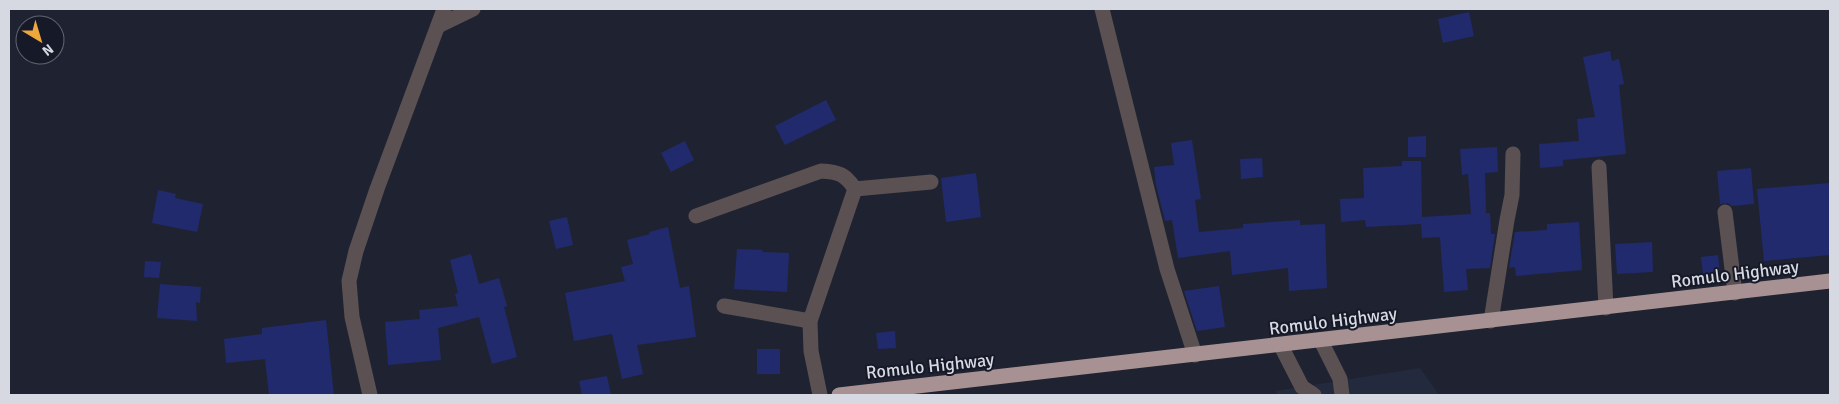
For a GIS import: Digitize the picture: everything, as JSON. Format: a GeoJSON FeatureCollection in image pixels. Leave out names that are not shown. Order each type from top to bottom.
{"type":"FeatureCollection","features":[{"type":"Feature","properties":{"kind":"highway","name":"Romulo Highway"},"geometry":{"type":"LineString","coordinates":[[839,395],[1830,282]]}},
{"type":"Feature","properties":{"kind":"street"},"geometry":{"type":"LineString","coordinates":[[370,395],[352,317],[349,281],[356,251],[377,189],[444,9]]}},
{"type":"Feature","properties":{"kind":"street"},"geometry":{"type":"LineString","coordinates":[[438,26],[473,9]]}},
{"type":"Feature","properties":{"kind":"street"},"geometry":{"type":"LineString","coordinates":[[1102,9],[1167,269],[1195,355]]}},
{"type":"Feature","properties":{"kind":"street"},"geometry":{"type":"LineString","coordinates":[[1491,321],[1507,220],[1511,207],[1513,154]]}},
{"type":"Feature","properties":{"kind":"street"},"geometry":{"type":"LineString","coordinates":[[1599,167],[1606,308]]}},
{"type":"Feature","properties":{"kind":"street"},"geometry":{"type":"LineString","coordinates":[[696,216],[821,171],[834,171],[847,178],[855,189]]}},
{"type":"Feature","properties":{"kind":"street"},"geometry":{"type":"LineString","coordinates":[[855,189],[931,182]]}},
{"type":"Feature","properties":{"kind":"street"},"geometry":{"type":"LineString","coordinates":[[820,395],[811,351],[810,321],[855,189]]}},
{"type":"Feature","properties":{"kind":"street"},"geometry":{"type":"LineString","coordinates":[[1725,212],[1735,292]]}},
{"type":"Feature","properties":{"kind":"street"},"geometry":{"type":"LineString","coordinates":[[724,306],[810,321]]}},
{"type":"Feature","properties":{"kind":"street"},"geometry":{"type":"LineString","coordinates":[[1321,341],[1340,379],[1342,395]]}},
{"type":"Feature","properties":{"kind":"street"},"geometry":{"type":"LineString","coordinates":[[1281,346],[1302,387],[1314,395]]}},
{"type":"Feature","properties":{"kind":"shaded area"},"geometry":{"type":"Polygon","coordinates":[[[1420,368],[1439,395],[1278,395],[1275,391],[1420,368]]]}},
{"type":"Feature","properties":{"kind":"building"},"geometry":{"type":"Polygon","coordinates":[[[1469,12],[1474,36],[1443,43],[1438,19],[1469,12]]]}},
{"type":"Feature","properties":{"kind":"building"},"geometry":{"type":"Polygon","coordinates":[[[1610,51],[1612,61],[1619,59],[1624,84],[1619,85],[1626,154],[1563,160],[1563,166],[1540,168],[1539,144],[1579,141],[1577,119],[1595,117],[1583,57],[1610,51]]]}},
{"type":"Feature","properties":{"kind":"building"},"geometry":{"type":"Polygon","coordinates":[[[826,100],[836,120],[785,145],[775,126],[826,100]]]}},
{"type":"Feature","properties":{"kind":"building"},"geometry":{"type":"Polygon","coordinates":[[[1426,136],[1426,157],[1408,157],[1408,137],[1426,136]]]}},
{"type":"Feature","properties":{"kind":"building"},"geometry":{"type":"Polygon","coordinates":[[[1192,140],[1201,199],[1195,200],[1199,232],[1243,228],[1243,224],[1300,220],[1300,225],[1325,224],[1327,288],[1289,291],[1288,268],[1232,275],[1230,251],[1178,258],[1172,220],[1165,221],[1156,185],[1154,167],[1174,165],[1171,143],[1192,140]]]}},
{"type":"Feature","properties":{"kind":"building"},"geometry":{"type":"Polygon","coordinates":[[[685,141],[694,160],[671,172],[661,153],[685,141]]]}},
{"type":"Feature","properties":{"kind":"building"},"geometry":{"type":"Polygon","coordinates":[[[1497,147],[1498,172],[1485,173],[1486,213],[1490,213],[1491,234],[1495,234],[1490,268],[1466,269],[1468,290],[1444,292],[1440,237],[1422,238],[1421,224],[1366,227],[1365,220],[1341,222],[1340,199],[1364,198],[1363,168],[1402,166],[1402,161],[1421,161],[1422,217],[1471,214],[1468,174],[1462,175],[1460,149],[1497,147]]]}},
{"type":"Feature","properties":{"kind":"building"},"geometry":{"type":"Polygon","coordinates":[[[1262,158],[1263,177],[1241,179],[1240,159],[1262,158]]]}},
{"type":"Feature","properties":{"kind":"building"},"geometry":{"type":"Polygon","coordinates":[[[1751,168],[1754,204],[1732,206],[1728,203],[1720,204],[1717,171],[1751,168]]]}},
{"type":"Feature","properties":{"kind":"building"},"geometry":{"type":"Polygon","coordinates":[[[976,173],[981,217],[946,222],[941,178],[976,173]]]}},
{"type":"Feature","properties":{"kind":"building"},"geometry":{"type":"Polygon","coordinates":[[[1830,183],[1830,255],[1764,261],[1757,189],[1830,183]]]}},
{"type":"Feature","properties":{"kind":"building"},"geometry":{"type":"Polygon","coordinates":[[[158,190],[176,194],[175,198],[203,204],[197,232],[152,223],[158,190]]]}},
{"type":"Feature","properties":{"kind":"building"},"geometry":{"type":"Polygon","coordinates":[[[567,217],[573,245],[556,249],[549,221],[567,217]]]}},
{"type":"Feature","properties":{"kind":"building"},"geometry":{"type":"Polygon","coordinates":[[[1579,222],[1582,270],[1516,276],[1515,267],[1509,268],[1515,232],[1547,230],[1547,224],[1579,222]]]}},
{"type":"Feature","properties":{"kind":"building"},"geometry":{"type":"Polygon","coordinates":[[[668,227],[680,288],[689,286],[696,337],[637,345],[643,374],[622,379],[612,334],[574,341],[565,293],[625,281],[621,267],[633,264],[627,240],[668,227]]]}},
{"type":"Feature","properties":{"kind":"building"},"geometry":{"type":"Polygon","coordinates":[[[1652,242],[1653,272],[1617,274],[1615,244],[1652,242]]]}},
{"type":"Feature","properties":{"kind":"building"},"geometry":{"type":"Polygon","coordinates":[[[737,249],[789,253],[787,292],[734,289],[737,249]]]}},
{"type":"Feature","properties":{"kind":"building"},"geometry":{"type":"Polygon","coordinates":[[[471,254],[479,284],[499,278],[507,306],[504,307],[517,357],[492,364],[479,317],[438,328],[441,360],[388,365],[385,322],[420,319],[419,310],[458,306],[455,294],[458,293],[450,260],[471,254]]]}},
{"type":"Feature","properties":{"kind":"building"},"geometry":{"type":"Polygon","coordinates":[[[1718,255],[1720,273],[1703,275],[1701,257],[1718,255]]]}},
{"type":"Feature","properties":{"kind":"building"},"geometry":{"type":"Polygon","coordinates":[[[145,261],[161,262],[159,278],[144,277],[145,261]]]}},
{"type":"Feature","properties":{"kind":"building"},"geometry":{"type":"Polygon","coordinates":[[[160,284],[201,287],[200,303],[196,302],[197,321],[157,318],[160,284]]]}},
{"type":"Feature","properties":{"kind":"building"},"geometry":{"type":"Polygon","coordinates":[[[1219,286],[1225,327],[1197,331],[1184,291],[1219,286]]]}},
{"type":"Feature","properties":{"kind":"building"},"geometry":{"type":"Polygon","coordinates":[[[326,320],[334,395],[269,395],[265,359],[226,363],[224,339],[262,334],[262,328],[326,320]]]}},
{"type":"Feature","properties":{"kind":"building"},"geometry":{"type":"Polygon","coordinates":[[[895,331],[896,348],[878,349],[876,333],[895,331]]]}},
{"type":"Feature","properties":{"kind":"building"},"geometry":{"type":"Polygon","coordinates":[[[757,349],[780,349],[780,374],[757,374],[757,349]]]}},
{"type":"Feature","properties":{"kind":"building"},"geometry":{"type":"Polygon","coordinates":[[[607,376],[611,395],[582,395],[579,381],[607,376]]]}}]}
